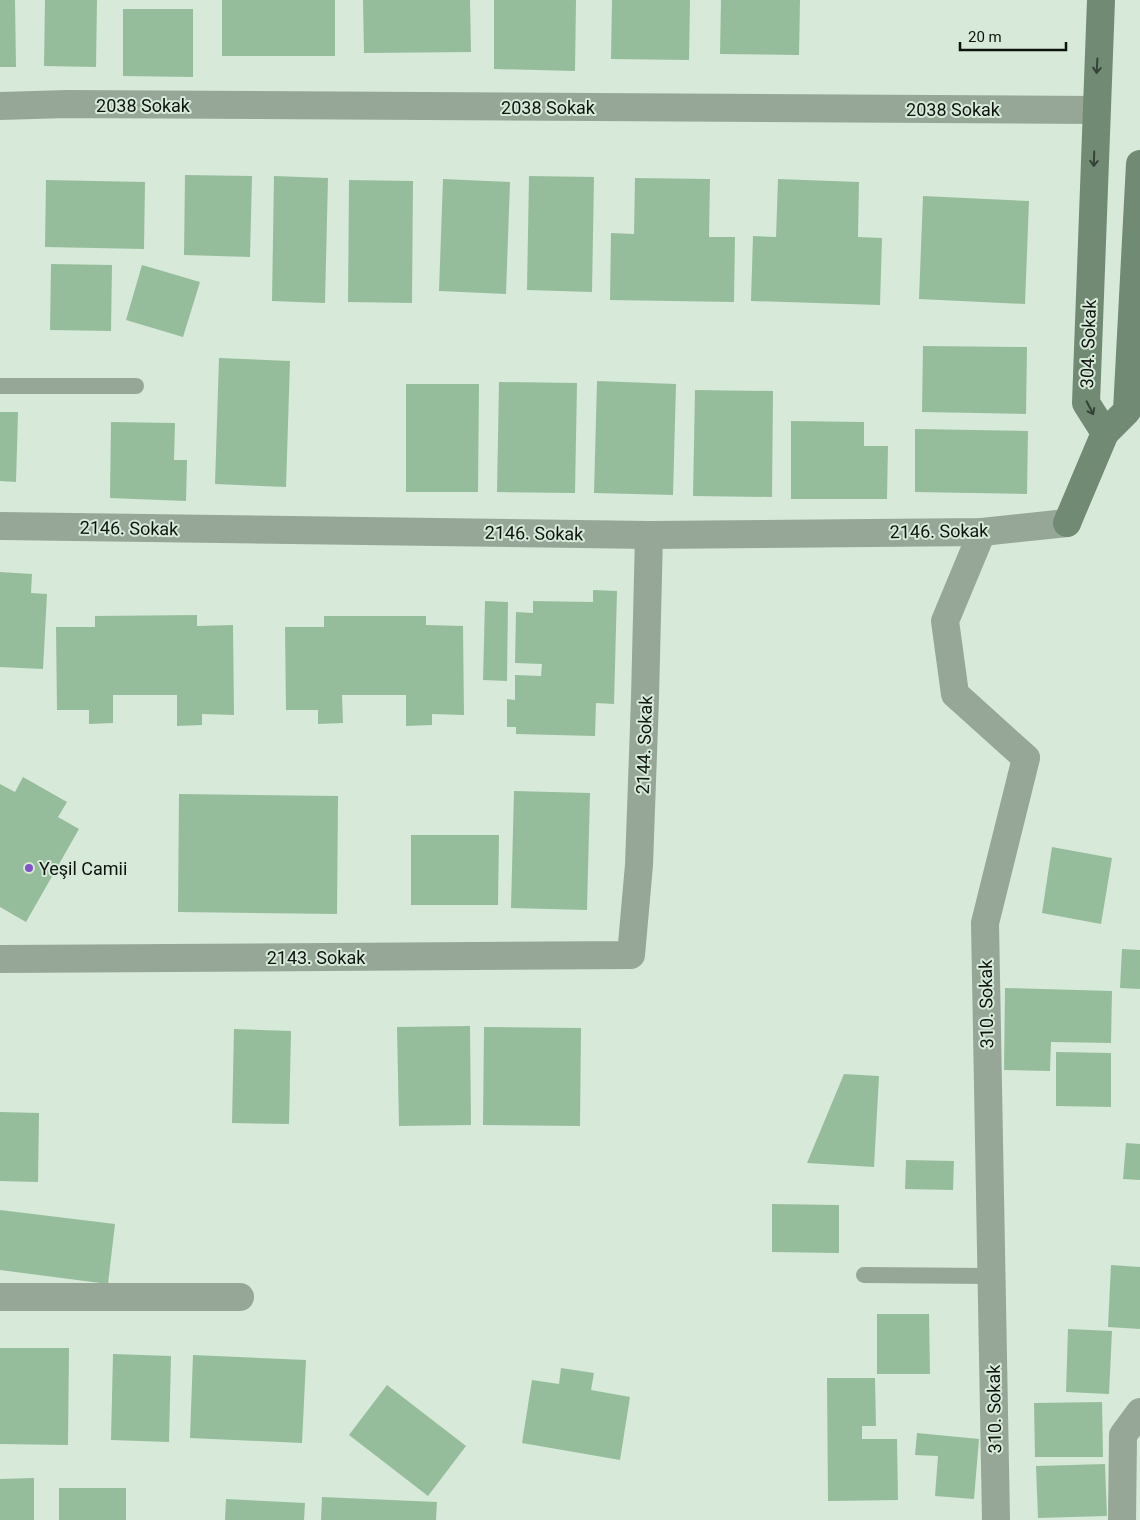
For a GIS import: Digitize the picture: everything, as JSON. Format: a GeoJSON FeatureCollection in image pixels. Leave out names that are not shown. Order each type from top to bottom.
{"type":"FeatureCollection","features":[{"type":"Feature","properties":{"kind":"street","name":"304. Sokak"},"geometry":{"type":"LineString","coordinates":[[1100,0],[1086,403],[1105,433]]}},
{"type":"Feature","properties":{"kind":"street","name":"2038 Sokak"},"geometry":{"type":"LineString","coordinates":[[0,106],[77,104],[1096,110]]}},
{"type":"Feature","properties":{"kind":"street"},"geometry":{"type":"LineString","coordinates":[[1105,433],[1127,412],[1140,164]]}},
{"type":"Feature","properties":{"kind":"street","name":"2146. Sokak"},"geometry":{"type":"LineString","coordinates":[[0,526],[649,535],[982,532],[1067,523],[1105,433]]}},
{"type":"Feature","properties":{"kind":"street","name":"310. Sokak"},"geometry":{"type":"LineString","coordinates":[[982,532],[945,621],[955,694],[1026,758],[985,923],[996,1520]]}},
{"type":"Feature","properties":{"kind":"street","name":"2144. Sokak"},"geometry":{"type":"LineString","coordinates":[[631,955],[639,865],[646,698],[649,535]]}},
{"type":"Feature","properties":{"kind":"street","name":"2143. Sokak"},"geometry":{"type":"LineString","coordinates":[[0,959],[631,955]]}},
{"type":"Feature","properties":{"kind":"street"},"geometry":{"type":"LineString","coordinates":[[0,1297],[240,1297]]}},
{"type":"Feature","properties":{"kind":"street"},"geometry":{"type":"LineString","coordinates":[[1122,1520],[1123,1435],[1140,1412]]}},
{"type":"Feature","properties":{"kind":"lane"},"geometry":{"type":"LineString","coordinates":[[0,386],[136,386]]}},
{"type":"Feature","properties":{"kind":"lane"},"geometry":{"type":"LineString","coordinates":[[864,1275],[991,1276]]}},
{"type":"Feature","properties":{"kind":"building"},"geometry":{"type":"Polygon","coordinates":[[[0,0],[15,0],[16,67],[0,67],[0,0]]]}},
{"type":"Feature","properties":{"kind":"building"},"geometry":{"type":"Polygon","coordinates":[[[45,0],[97,0],[96,67],[44,66],[45,0]]]}},
{"type":"Feature","properties":{"kind":"building"},"geometry":{"type":"Polygon","coordinates":[[[222,0],[335,0],[335,56],[222,56],[222,0]]]}},
{"type":"Feature","properties":{"kind":"building"},"geometry":{"type":"Polygon","coordinates":[[[363,0],[470,0],[471,52],[364,53],[363,0]]]}},
{"type":"Feature","properties":{"kind":"building"},"geometry":{"type":"Polygon","coordinates":[[[494,0],[576,0],[575,71],[494,69],[494,0]]]}},
{"type":"Feature","properties":{"kind":"building"},"geometry":{"type":"Polygon","coordinates":[[[612,0],[690,0],[689,60],[611,59],[612,0]]]}},
{"type":"Feature","properties":{"kind":"building"},"geometry":{"type":"Polygon","coordinates":[[[721,0],[800,0],[799,55],[720,54],[721,0]]]}},
{"type":"Feature","properties":{"kind":"building"},"geometry":{"type":"Polygon","coordinates":[[[123,9],[193,9],[193,77],[123,76],[123,9]]]}},
{"type":"Feature","properties":{"kind":"building"},"geometry":{"type":"Polygon","coordinates":[[[185,175],[252,176],[250,257],[184,255],[185,175]]]}},
{"type":"Feature","properties":{"kind":"building"},"geometry":{"type":"Polygon","coordinates":[[[274,176],[328,178],[325,303],[272,301],[274,176]]]}},
{"type":"Feature","properties":{"kind":"building"},"geometry":{"type":"Polygon","coordinates":[[[529,176],[594,177],[592,292],[527,290],[529,176]]]}},
{"type":"Feature","properties":{"kind":"building"},"geometry":{"type":"Polygon","coordinates":[[[635,178],[710,179],[709,237],[735,237],[734,302],[610,300],[611,233],[634,234],[635,178]]]}},
{"type":"Feature","properties":{"kind":"building"},"geometry":{"type":"Polygon","coordinates":[[[443,179],[510,182],[506,294],[439,291],[443,179]]]}},
{"type":"Feature","properties":{"kind":"building"},"geometry":{"type":"Polygon","coordinates":[[[778,179],[859,182],[858,237],[882,238],[880,305],[751,301],[753,236],[776,237],[778,179]]]}},
{"type":"Feature","properties":{"kind":"building"},"geometry":{"type":"Polygon","coordinates":[[[46,180],[145,182],[144,249],[45,247],[46,180]]]}},
{"type":"Feature","properties":{"kind":"building"},"geometry":{"type":"Polygon","coordinates":[[[349,180],[413,181],[412,303],[348,302],[349,180]]]}},
{"type":"Feature","properties":{"kind":"building"},"geometry":{"type":"Polygon","coordinates":[[[923,196],[1029,201],[1025,304],[919,299],[923,196]]]}},
{"type":"Feature","properties":{"kind":"building"},"geometry":{"type":"Polygon","coordinates":[[[51,264],[112,265],[111,331],[50,330],[51,264]]]}},
{"type":"Feature","properties":{"kind":"building"},"geometry":{"type":"Polygon","coordinates":[[[142,265],[200,282],[183,337],[126,320],[142,265]]]}},
{"type":"Feature","properties":{"kind":"building"},"geometry":{"type":"Polygon","coordinates":[[[923,346],[1027,347],[1026,414],[922,412],[923,346]]]}},
{"type":"Feature","properties":{"kind":"building"},"geometry":{"type":"Polygon","coordinates":[[[219,358],[290,361],[286,487],[215,484],[219,358]]]}},
{"type":"Feature","properties":{"kind":"building"},"geometry":{"type":"Polygon","coordinates":[[[597,381],[676,384],[673,495],[594,493],[597,381]]]}},
{"type":"Feature","properties":{"kind":"building"},"geometry":{"type":"Polygon","coordinates":[[[499,382],[577,383],[575,493],[497,492],[499,382]]]}},
{"type":"Feature","properties":{"kind":"building"},"geometry":{"type":"Polygon","coordinates":[[[406,384],[479,384],[478,492],[406,492],[406,384]]]}},
{"type":"Feature","properties":{"kind":"building"},"geometry":{"type":"Polygon","coordinates":[[[695,390],[773,391],[772,497],[693,496],[695,390]]]}},
{"type":"Feature","properties":{"kind":"building"},"geometry":{"type":"Polygon","coordinates":[[[0,412],[18,412],[16,482],[0,481],[0,412]]]}},
{"type":"Feature","properties":{"kind":"building"},"geometry":{"type":"Polygon","coordinates":[[[791,421],[864,422],[864,446],[888,446],[887,499],[791,499],[791,421]]]}},
{"type":"Feature","properties":{"kind":"building"},"geometry":{"type":"Polygon","coordinates":[[[111,422],[175,423],[174,460],[187,460],[186,501],[110,498],[111,422]]]}},
{"type":"Feature","properties":{"kind":"building"},"geometry":{"type":"Polygon","coordinates":[[[915,429],[1028,431],[1027,494],[915,492],[915,429]]]}},
{"type":"Feature","properties":{"kind":"building"},"geometry":{"type":"Polygon","coordinates":[[[0,572],[32,574],[31,593],[47,594],[43,669],[0,667],[0,572]]]}},
{"type":"Feature","properties":{"kind":"building"},"geometry":{"type":"Polygon","coordinates":[[[593,590],[617,591],[614,704],[596,703],[595,736],[516,734],[516,727],[507,727],[507,699],[515,700],[515,675],[541,676],[542,664],[515,663],[516,612],[533,613],[533,601],[593,602],[593,590]]]}},
{"type":"Feature","properties":{"kind":"building"},"geometry":{"type":"Polygon","coordinates":[[[485,601],[508,602],[507,681],[483,680],[485,601]]]}},
{"type":"Feature","properties":{"kind":"building"},"geometry":{"type":"Polygon","coordinates":[[[197,615],[197,626],[233,625],[234,715],[202,714],[202,725],[177,726],[177,695],[113,695],[113,723],[89,724],[89,710],[57,710],[56,627],[95,627],[95,616],[197,615]]]}},
{"type":"Feature","properties":{"kind":"building"},"geometry":{"type":"Polygon","coordinates":[[[324,616],[426,616],[426,625],[463,626],[464,715],[432,714],[432,725],[406,726],[406,695],[342,695],[343,723],[318,724],[318,710],[286,710],[285,627],[324,627],[324,616]]]}},
{"type":"Feature","properties":{"kind":"building","name":"Yeşil Camii"},"geometry":{"type":"Polygon","coordinates":[[[23,777],[67,802],[58,817],[79,829],[26,922],[0,907],[0,784],[15,792],[23,777]]]}},
{"type":"Feature","properties":{"kind":"building"},"geometry":{"type":"Polygon","coordinates":[[[514,791],[590,793],[587,910],[511,908],[514,791]]]}},
{"type":"Feature","properties":{"kind":"building"},"geometry":{"type":"Polygon","coordinates":[[[179,794],[338,796],[337,914],[178,912],[179,794]]]}},
{"type":"Feature","properties":{"kind":"building"},"geometry":{"type":"Polygon","coordinates":[[[411,835],[499,835],[498,905],[411,905],[411,835]]]}},
{"type":"Feature","properties":{"kind":"building"},"geometry":{"type":"Polygon","coordinates":[[[1052,847],[1112,858],[1101,924],[1042,913],[1052,847]]]}},
{"type":"Feature","properties":{"kind":"building"},"geometry":{"type":"Polygon","coordinates":[[[1122,949],[1140,950],[1140,989],[1120,988],[1122,949]]]}},
{"type":"Feature","properties":{"kind":"building"},"geometry":{"type":"Polygon","coordinates":[[[1005,988],[1112,991],[1111,1043],[1051,1042],[1050,1071],[1004,1070],[1005,988]]]}},
{"type":"Feature","properties":{"kind":"building"},"geometry":{"type":"Polygon","coordinates":[[[470,1026],[471,1125],[399,1126],[397,1027],[470,1026]]]}},
{"type":"Feature","properties":{"kind":"building"},"geometry":{"type":"Polygon","coordinates":[[[484,1027],[581,1028],[580,1126],[483,1125],[484,1027]]]}},
{"type":"Feature","properties":{"kind":"building"},"geometry":{"type":"Polygon","coordinates":[[[234,1029],[291,1031],[289,1124],[232,1123],[234,1029]]]}},
{"type":"Feature","properties":{"kind":"building"},"geometry":{"type":"Polygon","coordinates":[[[1056,1052],[1111,1053],[1111,1107],[1056,1106],[1056,1052]]]}},
{"type":"Feature","properties":{"kind":"building"},"geometry":{"type":"Polygon","coordinates":[[[844,1074],[879,1076],[874,1167],[807,1163],[844,1074]]]}},
{"type":"Feature","properties":{"kind":"building"},"geometry":{"type":"Polygon","coordinates":[[[0,1112],[39,1113],[38,1182],[0,1181],[0,1112]]]}},
{"type":"Feature","properties":{"kind":"building"},"geometry":{"type":"Polygon","coordinates":[[[1126,1143],[1140,1144],[1140,1180],[1123,1179],[1126,1143]]]}},
{"type":"Feature","properties":{"kind":"building"},"geometry":{"type":"Polygon","coordinates":[[[906,1160],[954,1161],[953,1190],[905,1189],[906,1160]]]}},
{"type":"Feature","properties":{"kind":"building"},"geometry":{"type":"Polygon","coordinates":[[[772,1204],[839,1205],[839,1253],[772,1252],[772,1204]]]}},
{"type":"Feature","properties":{"kind":"building"},"geometry":{"type":"Polygon","coordinates":[[[0,1210],[115,1224],[108,1284],[0,1270],[0,1210]]]}},
{"type":"Feature","properties":{"kind":"building"},"geometry":{"type":"Polygon","coordinates":[[[1111,1265],[1140,1267],[1140,1329],[1108,1327],[1111,1265]]]}},
{"type":"Feature","properties":{"kind":"building"},"geometry":{"type":"Polygon","coordinates":[[[877,1314],[929,1314],[930,1374],[877,1374],[877,1314]]]}},
{"type":"Feature","properties":{"kind":"building"},"geometry":{"type":"Polygon","coordinates":[[[1068,1329],[1112,1331],[1109,1394],[1066,1392],[1068,1329]]]}},
{"type":"Feature","properties":{"kind":"building"},"geometry":{"type":"Polygon","coordinates":[[[0,1348],[69,1348],[68,1445],[0,1444],[0,1348]]]}},
{"type":"Feature","properties":{"kind":"building"},"geometry":{"type":"Polygon","coordinates":[[[113,1354],[171,1356],[169,1442],[111,1440],[113,1354]]]}},
{"type":"Feature","properties":{"kind":"building"},"geometry":{"type":"Polygon","coordinates":[[[193,1355],[306,1360],[302,1443],[190,1438],[193,1355]]]}},
{"type":"Feature","properties":{"kind":"building"},"geometry":{"type":"Polygon","coordinates":[[[561,1368],[594,1373],[591,1390],[630,1397],[620,1460],[522,1443],[532,1380],[559,1384],[561,1368]]]}},
{"type":"Feature","properties":{"kind":"building"},"geometry":{"type":"Polygon","coordinates":[[[827,1378],[875,1378],[876,1426],[862,1426],[862,1439],[897,1439],[898,1500],[828,1501],[827,1378]]]}},
{"type":"Feature","properties":{"kind":"building"},"geometry":{"type":"Polygon","coordinates":[[[387,1385],[466,1446],[428,1496],[349,1435],[387,1385]]]}},
{"type":"Feature","properties":{"kind":"building"},"geometry":{"type":"Polygon","coordinates":[[[1102,1402],[1103,1457],[1035,1457],[1034,1403],[1102,1402]]]}},
{"type":"Feature","properties":{"kind":"building"},"geometry":{"type":"Polygon","coordinates":[[[917,1433],[979,1439],[974,1499],[935,1496],[938,1456],[915,1455],[917,1433]]]}},
{"type":"Feature","properties":{"kind":"building"},"geometry":{"type":"Polygon","coordinates":[[[1105,1464],[1107,1516],[1038,1518],[1036,1466],[1105,1464]]]}},
{"type":"Feature","properties":{"kind":"building"},"geometry":{"type":"Polygon","coordinates":[[[34,1478],[34,1520],[0,1520],[0,1479],[34,1478]]]}},
{"type":"Feature","properties":{"kind":"building"},"geometry":{"type":"Polygon","coordinates":[[[59,1488],[126,1488],[126,1520],[59,1520],[59,1488]]]}},
{"type":"Feature","properties":{"kind":"building"},"geometry":{"type":"Polygon","coordinates":[[[322,1497],[437,1502],[436,1520],[321,1520],[322,1497]]]}},
{"type":"Feature","properties":{"kind":"building"},"geometry":{"type":"Polygon","coordinates":[[[226,1499],[305,1503],[304,1520],[225,1520],[226,1499]]]}},
{"type":"Feature","properties":{"kind":"place","name":"Yeşil Camii"},"geometry":{"type":"Point","coordinates":[29,868]}}]}
